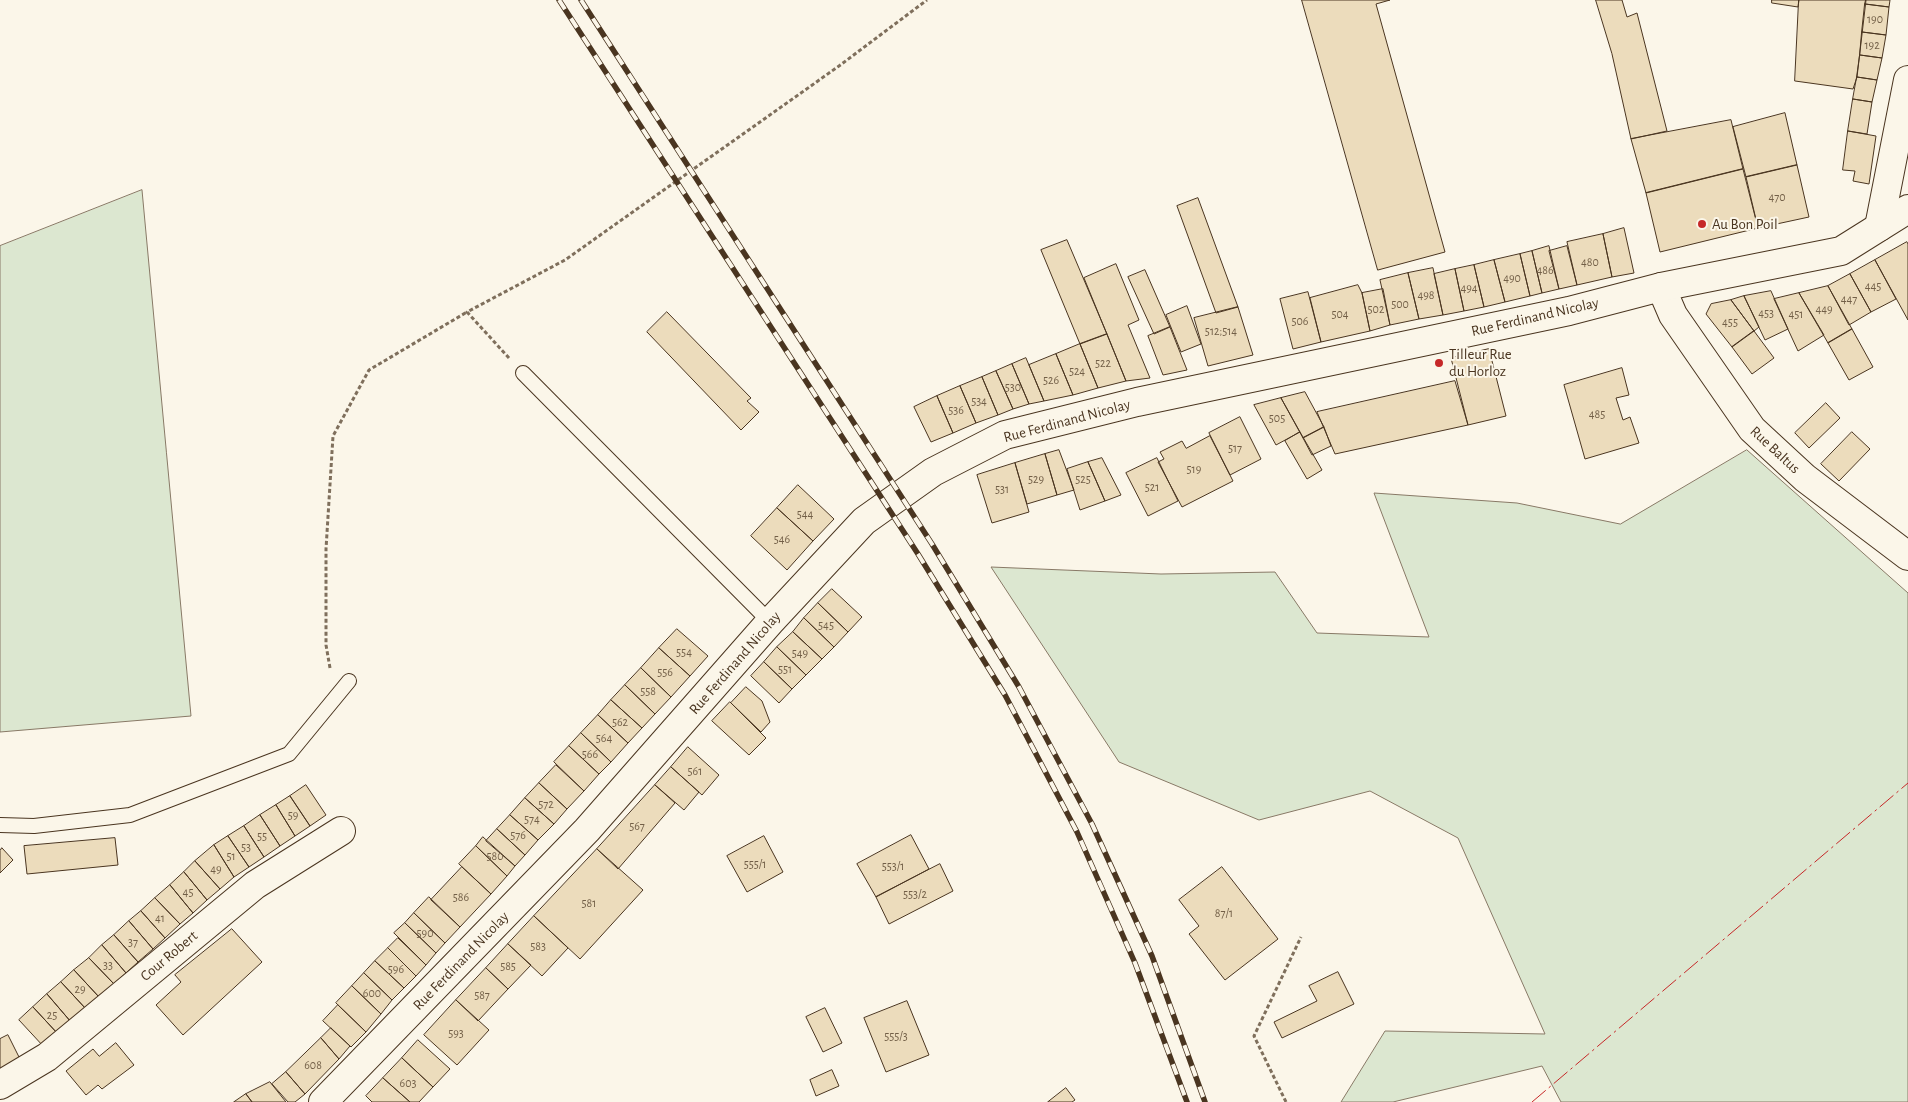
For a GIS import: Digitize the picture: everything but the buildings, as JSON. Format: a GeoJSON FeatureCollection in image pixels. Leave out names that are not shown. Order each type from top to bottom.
{"type":"FeatureCollection","features":[{"type":"Feature","properties":{"kind":"street"},"geometry":{"type":"LineString","coordinates":[[1879,228],[1908,80]]}},
{"type":"Feature","properties":{"kind":"street","name":"Rue Ferdinand Nicolay"},"geometry":{"type":"LineString","coordinates":[[323,1102],[587,830],[770,622],[864,522],[933,472],[1005,435],[1137,402],[1569,311],[1661,287],[1841,251],[1908,209]]}},
{"type":"Feature","properties":{"kind":"street","name":"Rue Baltus"},"geometry":{"type":"LineString","coordinates":[[1661,287],[1673,315],[1752,429],[1805,478],[1908,556]]}},
{"type":"Feature","properties":{"kind":"street","name":"Cour Robert"},"geometry":{"type":"LineString","coordinates":[[0,1085],[47,1057],[255,885],[341,831]]}},
{"type":"Feature","properties":{"kind":"lane"},"geometry":{"type":"LineString","coordinates":[[523,373],[770,622]]}},
{"type":"Feature","properties":{"kind":"lane"},"geometry":{"type":"LineString","coordinates":[[0,825],[34,826],[130,815],[288,754],[349,681]]}},
{"type":"Feature","properties":{"kind":"path"},"geometry":{"type":"LineString","coordinates":[[335,698],[326,645],[326,549],[333,436],[369,370],[467,312],[565,260],[839,66],[928,0]]}},
{"type":"Feature","properties":{"kind":"path"},"geometry":{"type":"LineString","coordinates":[[467,312],[523,373]]}},
{"type":"Feature","properties":{"kind":"path"},"geometry":{"type":"LineString","coordinates":[[1286,1102],[1254,1036],[1301,936]]}},
{"type":"Feature","properties":{"kind":"green space"},"geometry":{"type":"Polygon","coordinates":[[[142,190],[191,716],[0,732],[0,246],[142,190]]]}},
{"type":"Feature","properties":{"kind":"green space"},"geometry":{"type":"Polygon","coordinates":[[[1747,450],[1908,593],[1908,1102],[1561,1102],[1542,1066],[1393,1102],[1341,1102],[1385,1031],[1545,1034],[1458,838],[1370,791],[1259,820],[1119,762],[991,567],[1161,574],[1275,572],[1317,633],[1429,637],[1374,493],[1517,503],[1620,524],[1747,450]]]}},
{"type":"Feature","properties":{"kind":"railway"},"geometry":{"type":"LineString","coordinates":[[559,0],[918,554],[1005,695],[1077,832],[1135,963],[1187,1102]]}},
{"type":"Feature","properties":{"kind":"railway"},"geometry":{"type":"LineString","coordinates":[[581,0],[932,544],[1019,687],[1092,824],[1152,956],[1205,1102]]}},
{"type":"Feature","properties":{"kind":"power"},"geometry":{"type":"LineString","coordinates":[[1532,1102],[1908,783]]}},
{"type":"Feature","properties":{"kind":"place","name":"Au Bon Poil"},"geometry":{"type":"Point","coordinates":[1702,224]}},
{"type":"Feature","properties":{"kind":"place","name":"Tilleur Rue du Horloz"},"geometry":{"type":"Point","coordinates":[1439,363]}}]}
